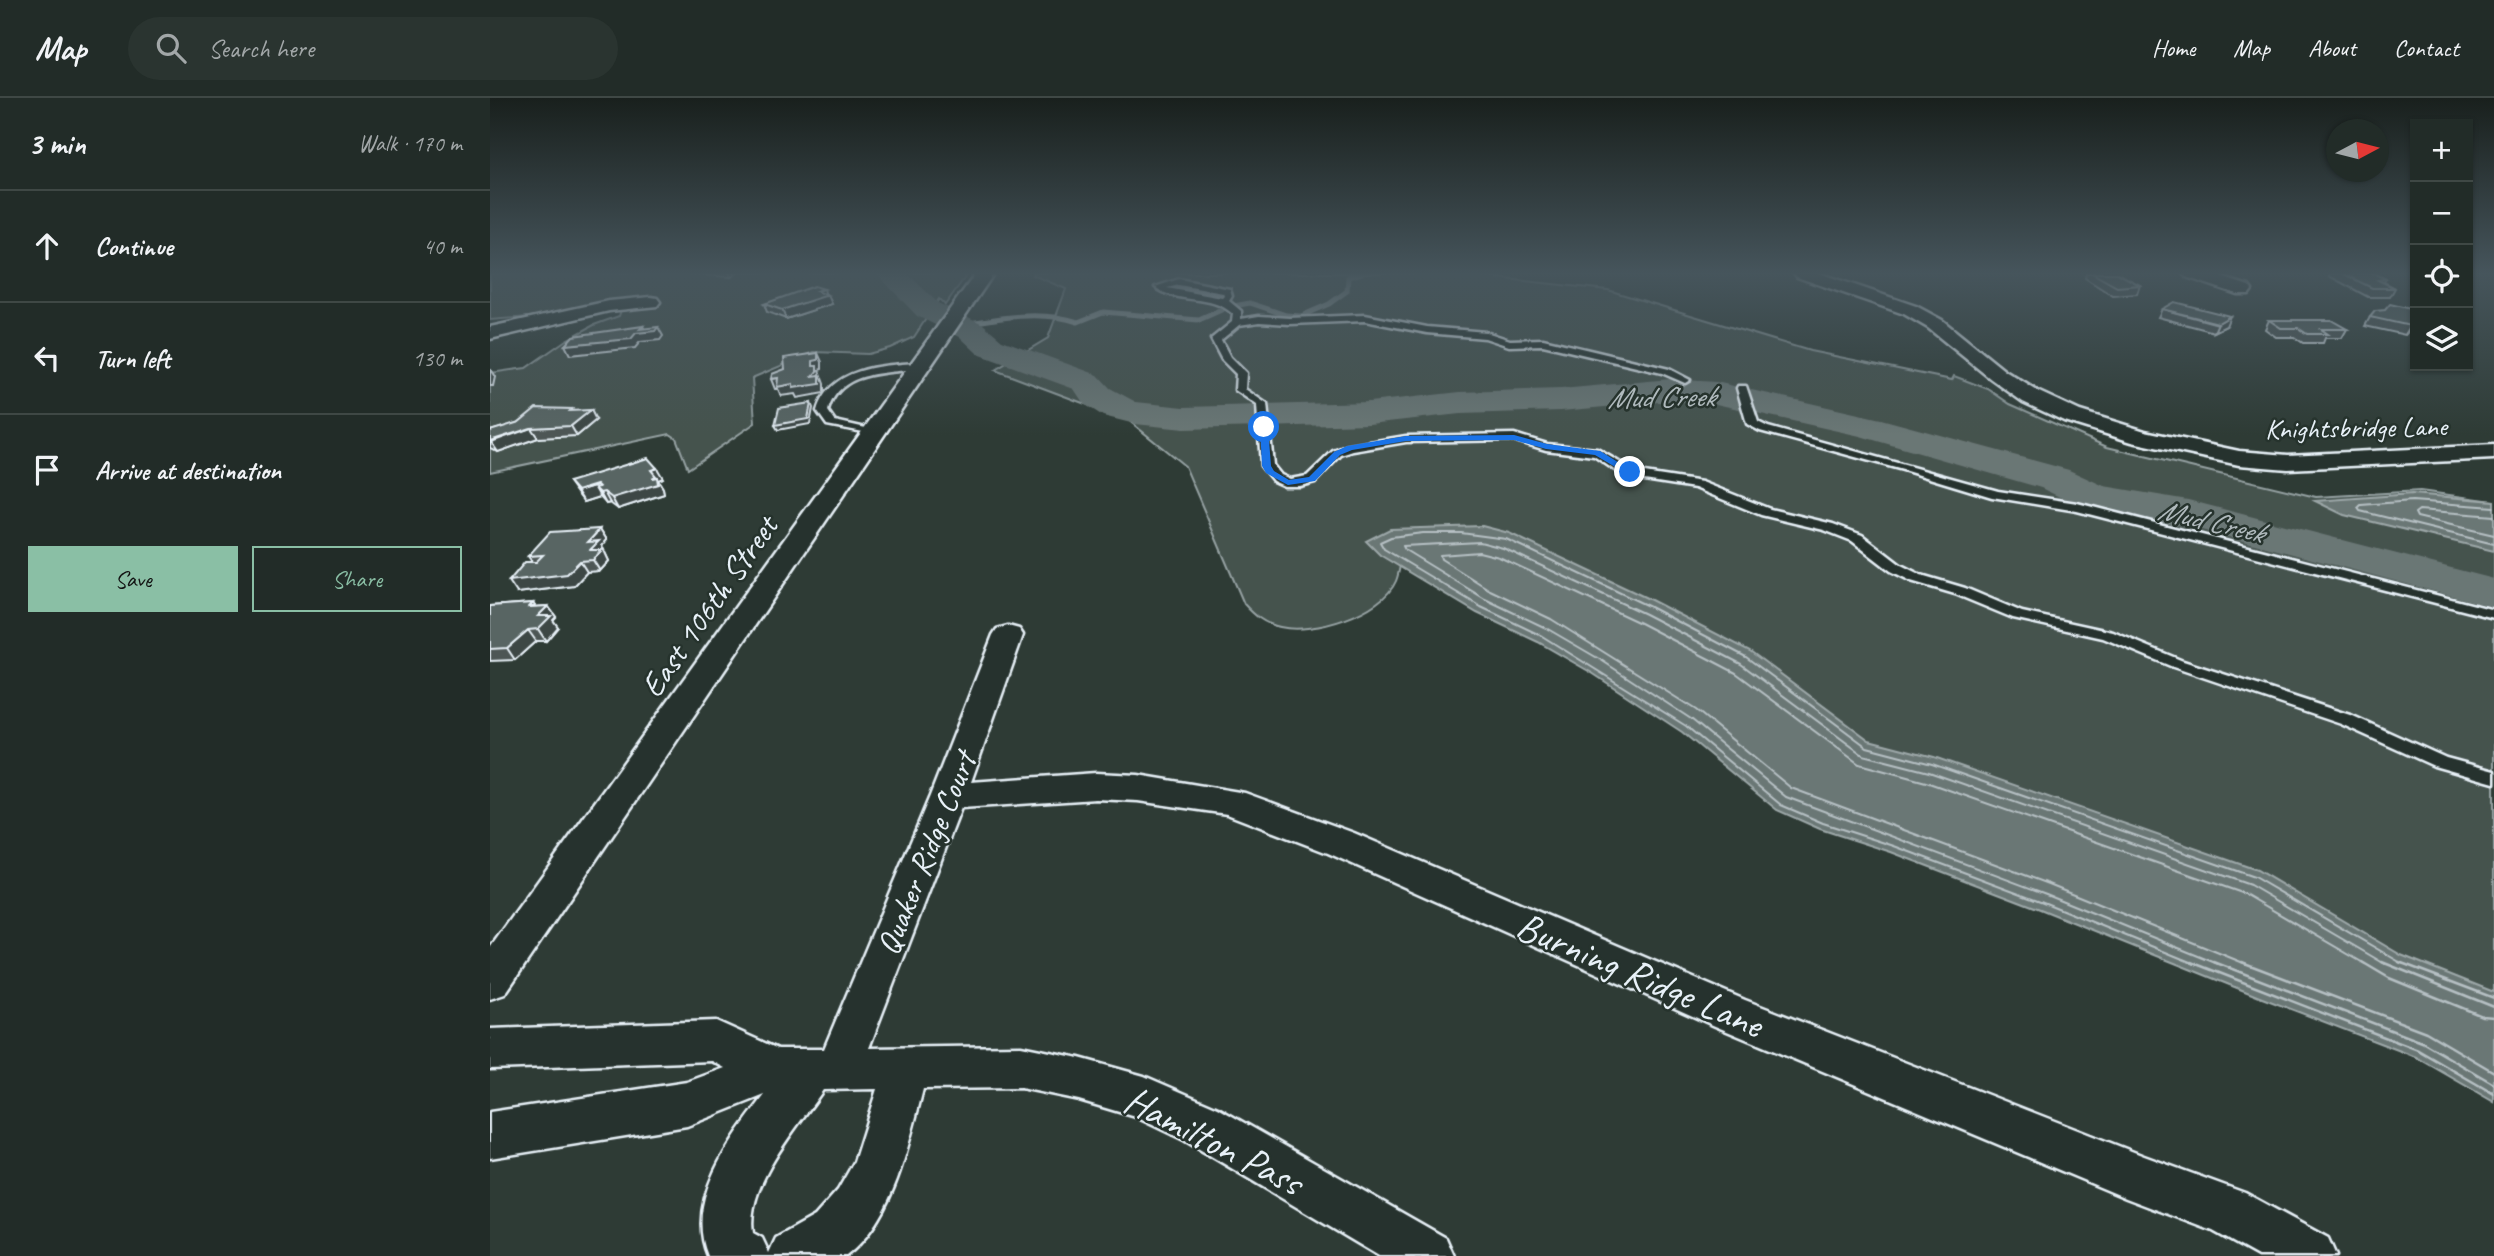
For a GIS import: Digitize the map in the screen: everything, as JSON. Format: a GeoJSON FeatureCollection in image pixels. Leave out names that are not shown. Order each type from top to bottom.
{"type":"FeatureCollection","features":[{"type":"Feature","properties":{"kind":"street"},"geometry":{"type":"LineString","coordinates":[[490,333],[516,327]]}},
{"type":"Feature","properties":{"kind":"street","name":"East 106th Street"},"geometry":{"type":"LineString","coordinates":[[490,981],[947,327]]}},
{"type":"Feature","properties":{"kind":"street","name":"Knightsbridge Lane"},"geometry":{"type":"LineString","coordinates":[[1940,327],[1998,375],[2031,397],[2072,416],[2140,437],[2229,456],[2288,462],[2494,452]]}},
{"type":"Feature","properties":{"kind":"street","name":"Quaker Ridge Court"},"geometry":{"type":"LineString","coordinates":[[744,1256],[731,1249],[726,1227],[728,1205],[750,1158],[808,1069],[948,796],[1008,635]]}},
{"type":"Feature","properties":{"kind":"street","name":"Burning Ridge Lane"},"geometry":{"type":"LineString","coordinates":[[948,796],[1096,786],[1138,788],[1232,802],[1341,843],[1730,1013],[2144,1181],[2227,1211],[2310,1256]]}},
{"type":"Feature","properties":{"kind":"street","name":"Hamilton Pass"},"geometry":{"type":"LineString","coordinates":[[490,1049],[716,1041],[808,1069]]}},
{"type":"Feature","properties":{"kind":"street","name":"Hamilton Pass"},"geometry":{"type":"LineString","coordinates":[[490,1135],[687,1104],[808,1069],[1021,1067],[1079,1079],[1144,1098],[1201,1124],[1428,1256]]}},
{"type":"Feature","properties":{"kind":"street"},"geometry":{"type":"LineString","coordinates":[[794,1256],[823,1242],[844,1224],[861,1202],[873,1175],[906,1068]]}},
{"type":"Feature","properties":{"kind":"lane"},"geometry":{"type":"LineString","coordinates":[[1223,327],[1216,339],[1226,358],[1241,373],[1240,390],[1262,404],[1267,466],[1270,473],[1288,483],[1311,479],[1337,453],[1391,439],[1514,437],[1546,447],[1597,453],[1620,468],[1642,476],[1698,485],[1766,512],[1828,527],[1857,538],[1896,568],[1916,578],[1960,591],[2018,615],[2108,635],[2178,664],[2347,720],[2440,762],[2494,777]]}},
{"type":"Feature","properties":{"kind":"lane"},"geometry":{"type":"LineString","coordinates":[[1412,327],[1486,335],[1509,343],[1543,342],[1665,371],[1685,380]]}},
{"type":"Feature","properties":{"kind":"lane"},"geometry":{"type":"LineString","coordinates":[[875,433],[831,423],[822,411],[823,405],[834,390],[863,373],[928,355]]}},
{"type":"Feature","properties":{"kind":"lane"},"geometry":{"type":"LineString","coordinates":[[1742,388],[1753,424],[1825,446],[1996,494],[2077,507],[2198,537],[2254,555],[2494,614]]}},
{"type":"Feature","properties":{"kind":"shaded area"},"geometry":{"type":"Polygon","coordinates":[[[590,327],[921,327],[914,337],[890,348],[868,354],[814,352],[752,378],[755,423],[688,469],[676,438],[670,434],[490,472],[490,373],[526,368],[590,327]]]}},
{"type":"Feature","properties":{"kind":"shaded area"},"geometry":{"type":"Polygon","coordinates":[[[1052,327],[1731,327],[1810,351],[1952,380],[1954,376],[1988,389],[2010,404],[2107,447],[2316,497],[2420,491],[2494,501],[2494,1022],[1403,548],[1396,581],[1388,593],[1362,612],[1327,625],[1310,628],[1274,626],[1244,604],[1185,466],[1128,420],[995,370],[1048,338],[1052,327]]]}},
{"type":"Feature","properties":{"kind":"water"},"geometry":{"type":"Polygon","coordinates":[[[2412,494],[2494,501],[2494,551],[2344,515],[2315,501],[2412,494]]]}},
{"type":"Feature","properties":{"kind":"water"},"geometry":{"type":"Polygon","coordinates":[[[1482,526],[1509,533],[1651,600],[1750,651],[1869,740],[1934,757],[2257,870],[2401,955],[2494,992],[2494,1102],[2416,1057],[2040,909],[1891,852],[1820,829],[1777,810],[1682,732],[1592,673],[1538,642],[1477,613],[1380,555],[1366,541],[1390,529],[1482,526]]]}},
{"type":"Feature","properties":{"kind":"building"},"geometry":{"type":"Polygon","coordinates":[[[636,327],[658,327],[655,331],[636,333],[631,339],[565,345],[573,336],[636,327]]]}},
{"type":"Feature","properties":{"kind":"building"},"geometry":{"type":"Polygon","coordinates":[[[2344,327],[2347,329],[2321,329],[2328,334],[2307,334],[2298,328],[2281,328],[2344,327]]]}},
{"type":"Feature","properties":{"kind":"building"},"geometry":{"type":"Polygon","coordinates":[[[818,353],[818,360],[813,361],[817,371],[813,376],[820,375],[820,384],[793,388],[793,384],[777,387],[778,378],[771,379],[772,374],[785,369],[784,358],[818,353]]]}},
{"type":"Feature","properties":{"kind":"building"},"geometry":{"type":"Polygon","coordinates":[[[811,403],[808,419],[775,425],[779,408],[811,403]]]}},
{"type":"Feature","properties":{"kind":"building"},"geometry":{"type":"Polygon","coordinates":[[[536,408],[591,410],[571,426],[531,428],[490,441],[490,431],[519,422],[536,408]]]}},
{"type":"Feature","properties":{"kind":"building"},"geometry":{"type":"Polygon","coordinates":[[[648,458],[657,468],[651,470],[656,476],[652,478],[657,477],[658,484],[612,498],[604,492],[600,493],[595,488],[599,487],[597,485],[577,491],[569,482],[648,458]]]}},
{"type":"Feature","properties":{"kind":"building"},"geometry":{"type":"Polygon","coordinates":[[[600,529],[588,542],[599,541],[590,550],[602,550],[593,560],[580,561],[567,574],[509,581],[525,562],[536,562],[543,555],[528,556],[550,532],[600,529]]]}},
{"type":"Feature","properties":{"kind":"building"},"geometry":{"type":"Polygon","coordinates":[[[533,603],[529,607],[548,606],[538,616],[551,616],[538,629],[528,630],[507,648],[490,649],[490,606],[533,603]]]}},
{"type":"Feature","properties":{"kind":"waterway","name":"Mud Creek"},"geometry":{"type":"LineString","coordinates":[[963,327],[979,335],[990,347],[1086,382],[1097,396],[1116,408],[1135,413],[1184,418],[1369,413],[1460,403],[1561,400],[1670,390],[1716,393],[1868,427],[2055,479],[2091,496],[2188,513],[2494,593]]}},
{"type":"Feature","properties":{"kind":"route"},"geometry":{"type":"LineString","coordinates":[[1264,427],[1267,466],[1270,473],[1288,483],[1311,479],[1337,453],[1391,439],[1514,437],[1546,447],[1597,453],[1630,472]]}}]}
